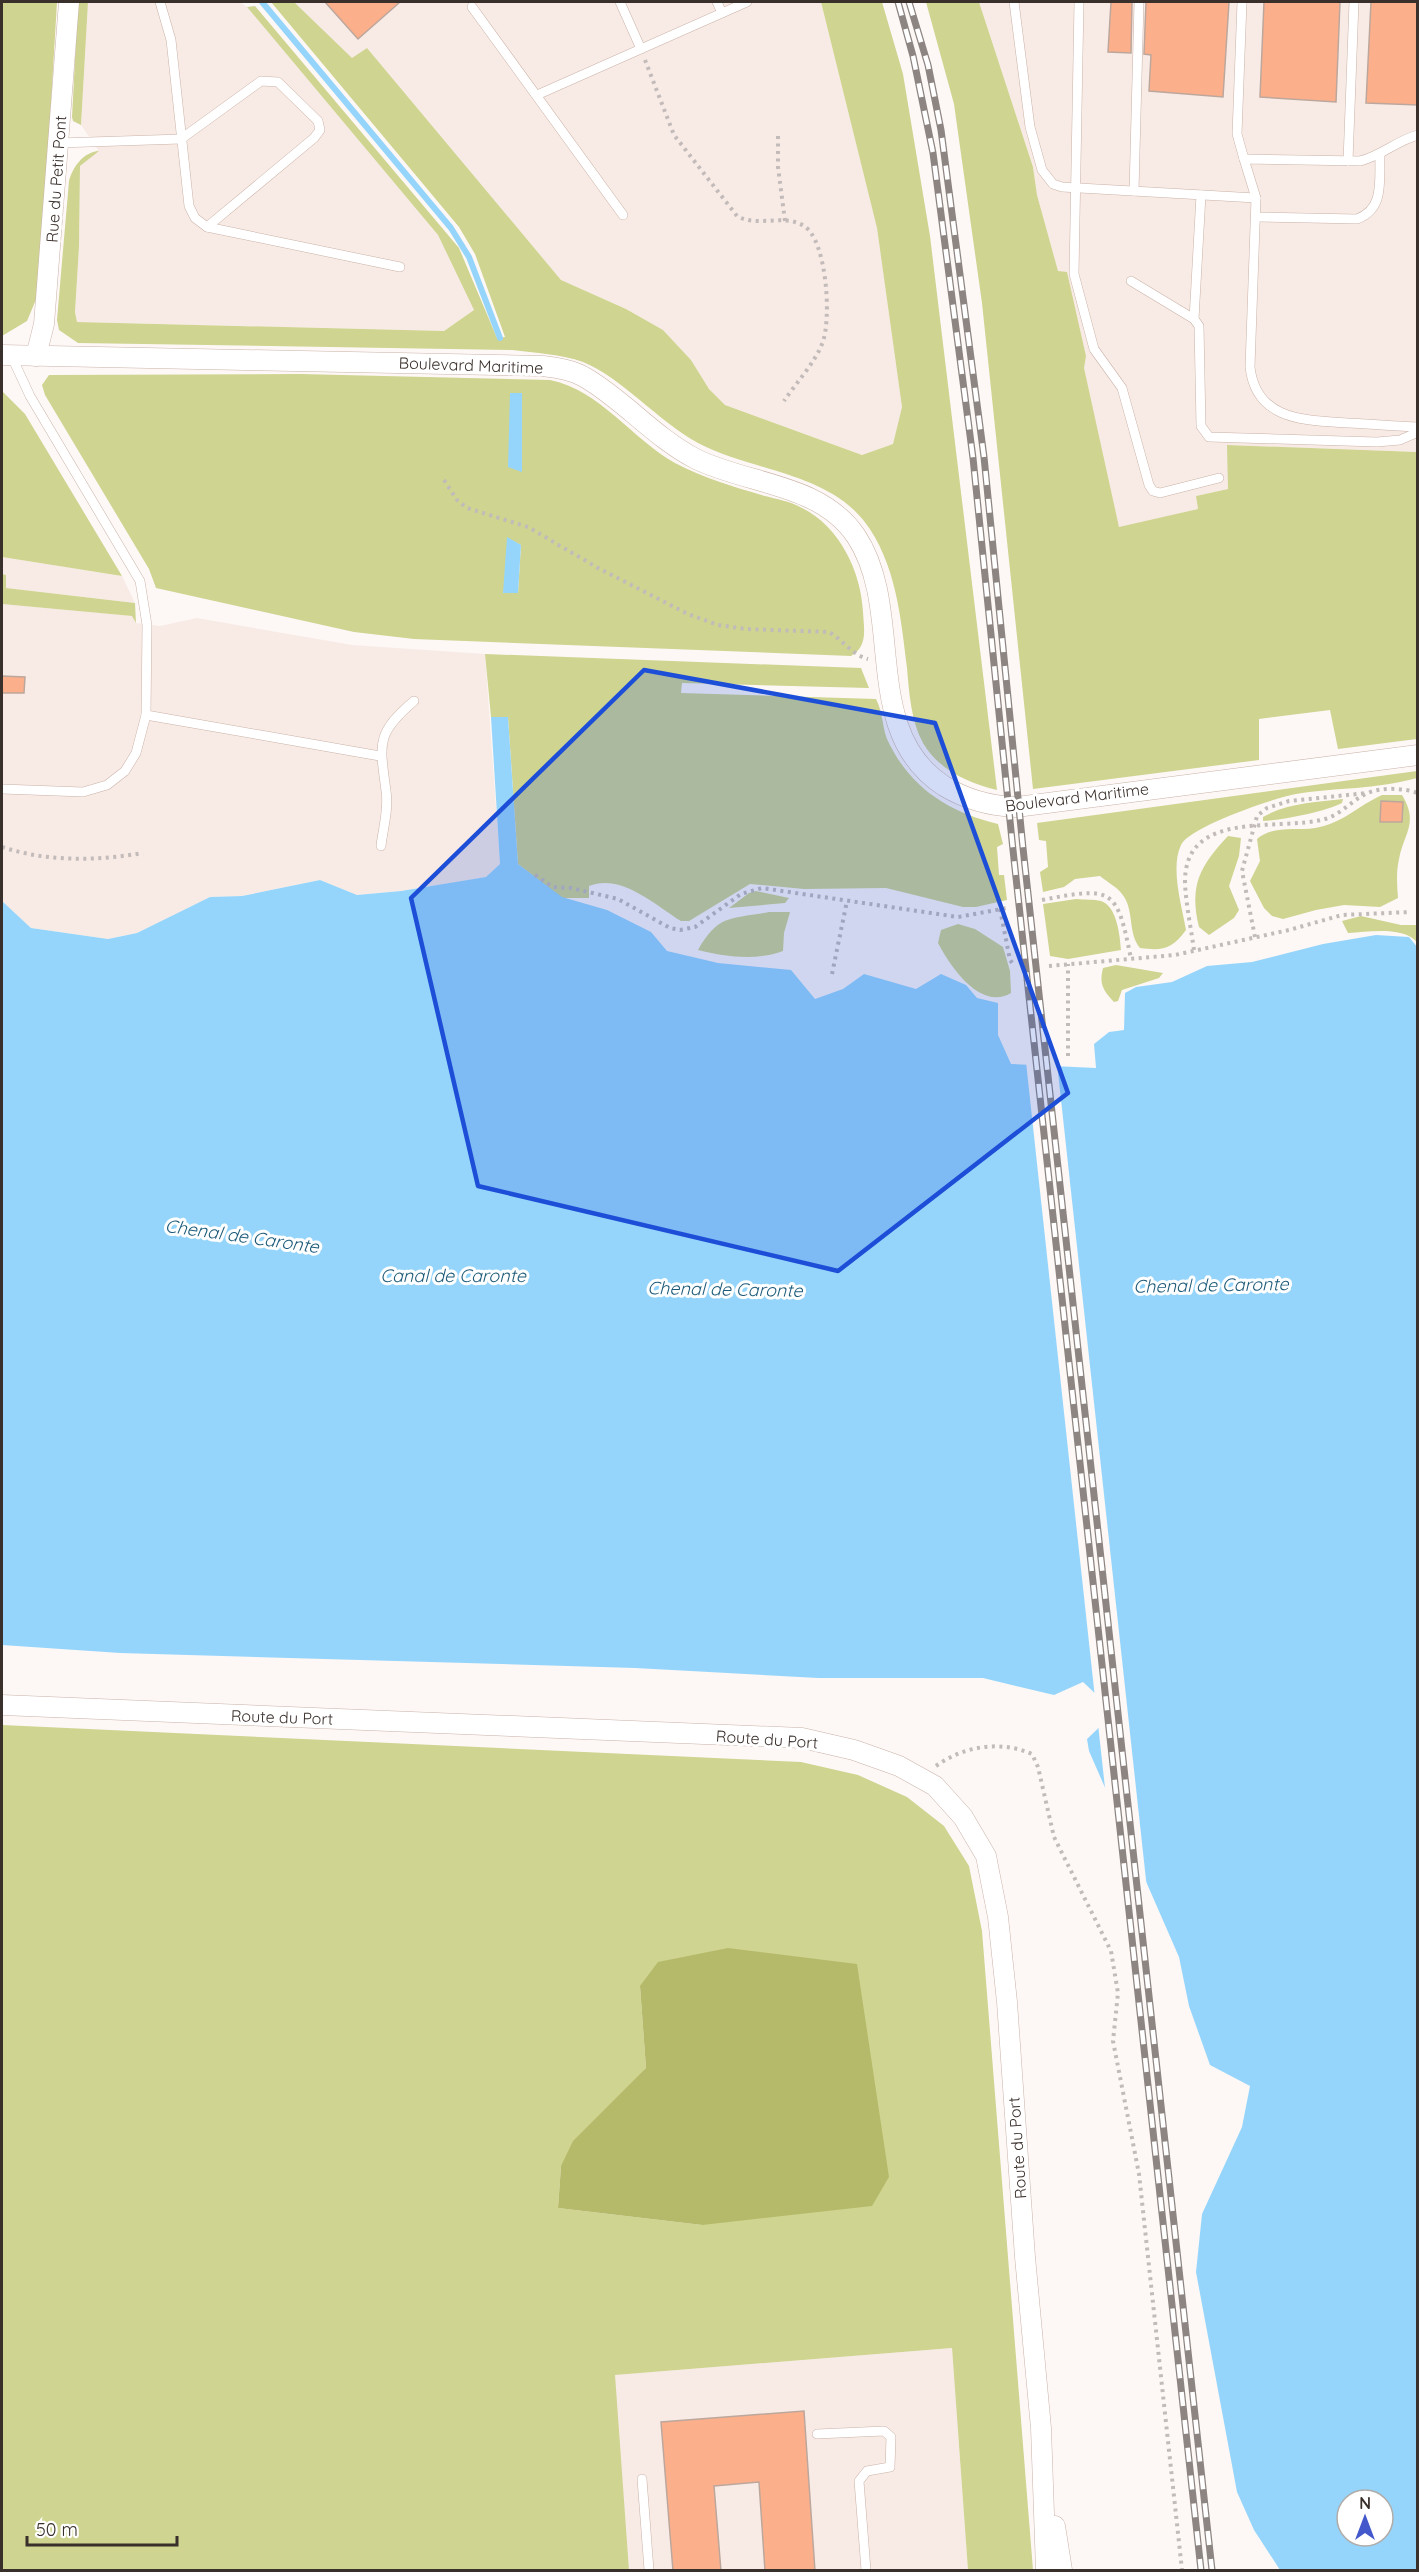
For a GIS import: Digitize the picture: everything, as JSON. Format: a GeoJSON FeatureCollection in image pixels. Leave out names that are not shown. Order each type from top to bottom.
{"type":"FeatureCollection","features":[{"type":"Feature","properties":{"kind":"street","name":"Rue du Petit Pont"},"geometry":{"type":"LineString","coordinates":[[36,356],[44,324],[69,2]]}},
{"type":"Feature","properties":{"kind":"street","name":"Boulevard Maritime"},"geometry":{"type":"LineString","coordinates":[[6,355],[519,365],[543,366],[573,372],[602,389],[660,437],[696,459],[804,495],[842,519],[856,536],[874,572],[897,722],[906,745],[933,779],[975,802],[995,807],[1042,804],[1418,755]]}},
{"type":"Feature","properties":{"kind":"street","name":"Route du Port"},"geometry":{"type":"LineString","coordinates":[[2,1705],[802,1738],[854,1750],[899,1766],[935,1786],[963,1817],[986,1856],[998,1917],[1008,2002],[1025,2257],[1041,2428],[1062,2571]]}},
{"type":"Feature","properties":{"kind":"street","name":"Route du Port"},"geometry":{"type":"LineString","coordinates":[[1041,2428],[1046,2571]]}},
{"type":"Feature","properties":{"kind":"lane"},"geometry":{"type":"LineString","coordinates":[[160,2],[171,40],[189,206],[195,218],[207,227],[400,267]]}},
{"type":"Feature","properties":{"kind":"lane"},"geometry":{"type":"LineString","coordinates":[[620,2],[641,49]]}},
{"type":"Feature","properties":{"kind":"lane"},"geometry":{"type":"LineString","coordinates":[[717,2],[722,13]]}},
{"type":"Feature","properties":{"kind":"lane"},"geometry":{"type":"LineString","coordinates":[[537,95],[747,2]]}},
{"type":"Feature","properties":{"kind":"lane"},"geometry":{"type":"LineString","coordinates":[[1014,2],[1024,95],[1042,170],[1053,184],[1076,188],[1256,198]]}},
{"type":"Feature","properties":{"kind":"lane"},"geometry":{"type":"LineString","coordinates":[[1079,2],[1075,281],[1094,349],[1122,388],[1149,485],[1153,491],[1160,493],[1219,478]]}},
{"type":"Feature","properties":{"kind":"lane"},"geometry":{"type":"LineString","coordinates":[[1134,191],[1139,2]]}},
{"type":"Feature","properties":{"kind":"lane"},"geometry":{"type":"LineString","coordinates":[[1242,2],[1237,134],[1256,198],[1252,380],[1266,403],[1279,411],[1305,420],[1418,430]]}},
{"type":"Feature","properties":{"kind":"lane"},"geometry":{"type":"LineString","coordinates":[[1348,161],[1354,2]]}},
{"type":"Feature","properties":{"kind":"lane"},"geometry":{"type":"LineString","coordinates":[[472,7],[623,216]]}},
{"type":"Feature","properties":{"kind":"lane"},"geometry":{"type":"LineString","coordinates":[[59,143],[181,139],[261,81],[278,82],[318,121],[320,130],[314,138],[207,227]]}},
{"type":"Feature","properties":{"kind":"lane"},"geometry":{"type":"LineString","coordinates":[[1244,159],[1360,161],[1380,154],[1407,137],[1418,135]]}},
{"type":"Feature","properties":{"kind":"lane"},"geometry":{"type":"LineString","coordinates":[[1256,217],[1357,219],[1368,215],[1378,200],[1380,154]]}},
{"type":"Feature","properties":{"kind":"lane"},"geometry":{"type":"LineString","coordinates":[[1201,195],[1194,319],[1201,334],[1201,426],[1203,432],[1209,437],[1388,441],[1400,440],[1418,430]]}},
{"type":"Feature","properties":{"kind":"lane"},"geometry":{"type":"LineString","coordinates":[[1131,281],[1194,319]]}},
{"type":"Feature","properties":{"kind":"lane"},"geometry":{"type":"LineString","coordinates":[[2,789],[83,792],[107,785],[125,771],[136,753],[146,715],[147,625],[140,582],[6,355]]}},
{"type":"Feature","properties":{"kind":"lane"},"geometry":{"type":"LineString","coordinates":[[1325,441],[1326,422]]}},
{"type":"Feature","properties":{"kind":"lane"},"geometry":{"type":"LineString","coordinates":[[381,846],[386,792],[380,756],[387,729],[396,716],[414,701]]}},
{"type":"Feature","properties":{"kind":"lane"},"geometry":{"type":"LineString","coordinates":[[146,715],[380,756]]}},
{"type":"Feature","properties":{"kind":"lane"},"geometry":{"type":"LineString","coordinates":[[817,2434],[884,2431],[891,2437],[890,2467],[867,2471],[859,2481],[866,2571]]}},
{"type":"Feature","properties":{"kind":"lane"},"geometry":{"type":"LineString","coordinates":[[642,2479],[649,2571]]}},
{"type":"Feature","properties":{"kind":"path"},"geometry":{"type":"LineString","coordinates":[[641,49],[674,135],[738,216],[746,221],[785,221],[806,226],[815,237],[820,250],[829,320],[822,346],[784,401]]}},
{"type":"Feature","properties":{"kind":"path"},"geometry":{"type":"LineString","coordinates":[[778,136],[778,167],[785,221]]}},
{"type":"Feature","properties":{"kind":"path"},"geometry":{"type":"LineString","coordinates":[[444,480],[457,500],[467,508],[528,527],[598,568],[688,614],[718,625],[746,629],[829,632],[857,655],[887,660]]}},
{"type":"Feature","properties":{"kind":"path"},"geometry":{"type":"LineString","coordinates":[[1255,938],[1242,871],[1252,827],[1257,816],[1267,808],[1316,797],[1385,790],[1418,793]]}},
{"type":"Feature","properties":{"kind":"path"},"geometry":{"type":"LineString","coordinates":[[1194,950],[1185,883],[1187,864],[1195,848],[1209,834],[1329,818],[1368,793]]}},
{"type":"Feature","properties":{"kind":"path"},"geometry":{"type":"LineString","coordinates":[[2,847],[19,853],[69,860],[108,859],[143,853]]}},
{"type":"Feature","properties":{"kind":"path"},"geometry":{"type":"LineString","coordinates":[[535,875],[553,887],[592,891],[618,898],[670,928],[680,930],[695,927],[751,889],[762,888],[958,917],[1007,908]]}},
{"type":"Feature","properties":{"kind":"path"},"geometry":{"type":"LineString","coordinates":[[1042,900],[1085,891],[1107,895],[1116,903],[1123,920],[1131,959]]}},
{"type":"Feature","properties":{"kind":"path"},"geometry":{"type":"LineString","coordinates":[[832,974],[846,900]]}},
{"type":"Feature","properties":{"kind":"path"},"geometry":{"type":"LineString","coordinates":[[1000,909],[1010,960],[1014,965]]}},
{"type":"Feature","properties":{"kind":"path"},"geometry":{"type":"LineString","coordinates":[[1049,966],[1131,959],[1194,950],[1255,938],[1342,915],[1398,915],[1410,912]]}},
{"type":"Feature","properties":{"kind":"path"},"geometry":{"type":"LineString","coordinates":[[1068,964],[1068,1056]]}},
{"type":"Feature","properties":{"kind":"path"},"geometry":{"type":"LineString","coordinates":[[922,1779],[951,1756],[975,1748],[1000,1746],[1032,1754],[1038,1767],[1054,1837],[1111,1950],[1118,1994],[1113,2041],[1139,2174],[1182,2571]]}},
{"type":"Feature","properties":{"kind":"highlighted area"},"geometry":{"type":"Polygon","coordinates":[[[644,670],[935,723],[1068,1093],[838,1271],[478,1186],[411,898],[644,670]]]}},
{"type":"Feature","properties":{"kind":"shaded area"},"geometry":{"type":"Polygon","coordinates":[[[88,2],[240,2],[247,7],[438,235],[474,310],[444,331],[77,322],[75,312],[80,166],[98,150],[81,125],[88,2]]]}},
{"type":"Feature","properties":{"kind":"shaded area"},"geometry":{"type":"Polygon","coordinates":[[[294,2],[821,2],[877,227],[902,407],[893,444],[862,455],[725,405],[709,389],[691,360],[663,330],[626,309],[561,280],[367,48],[352,59],[294,2]]]}},
{"type":"Feature","properties":{"kind":"shaded area"},"geometry":{"type":"Polygon","coordinates":[[[979,2],[1417,2],[1417,452],[1228,445],[1228,489],[1196,496],[1198,509],[1119,528],[1083,368],[1086,356],[1067,273],[1058,272],[1037,195],[1033,167],[979,2]]]}},
{"type":"Feature","properties":{"kind":"shaded area"},"geometry":{"type":"Polygon","coordinates":[[[2,557],[122,576],[135,603],[5,588],[6,575],[2,574],[2,557]]]}},
{"type":"Feature","properties":{"kind":"shaded area"},"geometry":{"type":"Polygon","coordinates":[[[2,604],[133,616],[136,623],[160,626],[197,618],[352,645],[485,654],[500,864],[486,877],[401,891],[357,895],[320,880],[242,896],[210,897],[137,933],[108,939],[31,928],[2,901],[2,604]]]}},
{"type":"Feature","properties":{"kind":"shaded area"},"geometry":{"type":"Polygon","coordinates":[[[952,2348],[968,2570],[629,2570],[614,2375],[952,2348]]]}},
{"type":"Feature","properties":{"kind":"green space"},"geometry":{"type":"Polygon","coordinates":[[[2,2],[57,2],[40,290],[27,321],[2,336],[2,2]]]}},
{"type":"Feature","properties":{"kind":"green space"},"geometry":{"type":"Polygon","coordinates":[[[78,2],[88,2],[81,125],[73,121],[72,117],[78,2]]]}},
{"type":"Feature","properties":{"kind":"green space"},"geometry":{"type":"Polygon","coordinates":[[[271,2],[294,2],[352,58],[367,48],[561,280],[626,309],[663,330],[691,360],[709,389],[725,405],[862,455],[893,444],[902,407],[877,228],[821,2],[882,2],[903,74],[930,236],[997,790],[975,784],[955,774],[937,761],[923,743],[911,706],[902,630],[890,573],[875,537],[864,521],[848,505],[808,482],[698,443],[669,424],[612,378],[583,362],[566,357],[512,350],[78,343],[59,330],[57,320],[69,181],[73,171],[84,157],[99,151],[80,166],[75,312],[77,322],[444,331],[474,310],[438,235],[247,7],[255,6],[459,248],[497,338],[505,337],[475,254],[459,227],[271,2]]]}},
{"type":"Feature","properties":{"kind":"green space"},"geometry":{"type":"Polygon","coordinates":[[[926,2],[979,2],[1033,167],[1037,195],[1058,271],[1067,272],[1086,356],[1084,368],[1119,527],[1198,509],[1196,496],[1228,489],[1227,445],[1417,452],[1417,739],[1338,749],[1330,710],[1259,719],[1259,760],[1033,789],[982,303],[954,104],[926,2]]]}},
{"type":"Feature","properties":{"kind":"green space"},"geometry":{"type":"Polygon","coordinates":[[[300,374],[550,380],[568,385],[600,404],[659,453],[675,463],[719,482],[792,503],[814,515],[826,525],[837,537],[845,551],[858,581],[863,612],[863,642],[851,656],[414,639],[354,632],[156,588],[149,569],[45,395],[42,385],[49,375],[300,374]],[[510,393],[522,472],[522,393],[510,393]],[[507,538],[518,593],[521,545],[507,538]]]}},
{"type":"Feature","properties":{"kind":"green space"},"geometry":{"type":"Polygon","coordinates":[[[2,391],[25,414],[122,576],[2,557],[2,391]]]}},
{"type":"Feature","properties":{"kind":"green space"},"geometry":{"type":"Polygon","coordinates":[[[2,574],[6,575],[6,588],[135,603],[136,623],[132,616],[2,604],[2,574]]]}},
{"type":"Feature","properties":{"kind":"green space"},"geometry":{"type":"Polygon","coordinates":[[[485,654],[861,668],[869,688],[682,683],[681,693],[876,699],[887,739],[896,756],[919,784],[947,804],[980,819],[998,824],[1003,844],[997,847],[999,875],[1004,875],[1007,900],[976,907],[963,907],[886,888],[804,889],[750,884],[689,921],[681,921],[649,899],[625,887],[613,884],[601,883],[589,886],[589,898],[562,898],[518,864],[508,717],[491,717],[485,654]]]}},
{"type":"Feature","properties":{"kind":"green space"},"geometry":{"type":"Polygon","coordinates":[[[1417,771],[1417,778],[1401,782],[1285,797],[1233,814],[1187,838],[1181,845],[1177,865],[1178,887],[1186,930],[1171,945],[1161,949],[1140,948],[1136,942],[1126,900],[1117,889],[1100,876],[1075,879],[1064,887],[1043,892],[1040,872],[1048,867],[1046,841],[1039,840],[1037,823],[1417,771]]]}},
{"type":"Feature","properties":{"kind":"green space"},"geometry":{"type":"Polygon","coordinates":[[[1382,795],[1402,795],[1409,813],[1409,828],[1398,864],[1398,898],[1380,907],[1344,905],[1283,919],[1272,916],[1264,908],[1250,881],[1260,861],[1257,839],[1277,830],[1308,829],[1334,823],[1382,795]]]}},
{"type":"Feature","properties":{"kind":"green space"},"geometry":{"type":"Polygon","coordinates":[[[1343,799],[1342,803],[1314,812],[1263,821],[1263,817],[1272,812],[1292,806],[1343,799]]]}},
{"type":"Feature","properties":{"kind":"green space"},"geometry":{"type":"Polygon","coordinates":[[[1228,836],[1241,838],[1239,856],[1229,886],[1239,910],[1234,918],[1209,935],[1199,927],[1195,899],[1196,888],[1210,857],[1228,836]]]}},
{"type":"Feature","properties":{"kind":"green space"},"geometry":{"type":"Polygon","coordinates":[[[756,891],[789,898],[785,903],[729,908],[749,893],[756,891]]]}},
{"type":"Feature","properties":{"kind":"green space"},"geometry":{"type":"Polygon","coordinates":[[[1076,899],[1101,901],[1111,909],[1117,922],[1121,950],[1068,959],[1050,956],[1043,904],[1076,899]]]}},
{"type":"Feature","properties":{"kind":"green space"},"geometry":{"type":"Polygon","coordinates":[[[769,912],[790,912],[784,933],[783,951],[762,956],[741,957],[698,950],[705,938],[719,924],[735,918],[769,912]]]}},
{"type":"Feature","properties":{"kind":"green space"},"geometry":{"type":"Polygon","coordinates":[[[1361,916],[1401,925],[1417,925],[1417,942],[1411,937],[1394,932],[1348,933],[1342,921],[1361,916]]]}},
{"type":"Feature","properties":{"kind":"green space"},"geometry":{"type":"Polygon","coordinates":[[[958,924],[975,929],[1003,947],[1010,971],[1011,993],[1000,997],[989,996],[978,992],[959,975],[938,943],[941,930],[958,924]]]}},
{"type":"Feature","properties":{"kind":"green space"},"geometry":{"type":"Polygon","coordinates":[[[1116,965],[1163,973],[1159,978],[1122,990],[1118,1001],[1114,1002],[1105,990],[1101,978],[1103,968],[1116,965]]]}},
{"type":"Feature","properties":{"kind":"green space"},"geometry":{"type":"Polygon","coordinates":[[[2,1725],[801,1762],[858,1775],[907,1797],[944,1826],[969,1866],[982,1931],[1033,2570],[968,2570],[952,2348],[615,2375],[629,2570],[2,2570],[2,1725]],[[640,1986],[646,2068],[561,2166],[558,2208],[702,2225],[640,1986]]]}},
{"type":"Feature","properties":{"kind":"green space"},"geometry":{"type":"Polygon","coordinates":[[[728,1948],[857,1964],[889,2177],[872,2206],[702,2225],[558,2208],[561,2166],[573,2141],[646,2068],[640,1986],[658,1962],[728,1948]]]}},
{"type":"Feature","properties":{"kind":"water"},"geometry":{"type":"Polygon","coordinates":[[[510,393],[522,393],[522,472],[508,467],[510,393]]]}},
{"type":"Feature","properties":{"kind":"water"},"geometry":{"type":"Polygon","coordinates":[[[507,537],[521,545],[518,593],[503,593],[507,537]]]}},
{"type":"Feature","properties":{"kind":"water","name":"Canal de Caronte"},"geometry":{"type":"Polygon","coordinates":[[[491,717],[508,717],[518,864],[562,897],[607,910],[651,932],[667,951],[718,963],[791,970],[815,999],[843,989],[864,974],[916,989],[941,974],[966,985],[977,998],[998,1003],[998,1035],[1011,1064],[1096,1068],[1094,1044],[1109,1032],[1124,1030],[1125,993],[1136,987],[1172,982],[1207,966],[1252,962],[1323,944],[1376,935],[1409,937],[1418,948],[1417,2570],[1280,2570],[1254,2530],[1237,2492],[1196,2272],[1202,2214],[1242,2127],[1250,2086],[1210,2065],[1189,2006],[1179,1957],[1089,1751],[1087,1739],[1109,1718],[1099,1697],[1083,1682],[1054,1695],[983,1678],[818,1678],[635,1668],[120,1653],[2,1645],[2,901],[31,928],[108,939],[137,933],[210,897],[242,896],[320,880],[357,895],[401,891],[486,877],[500,864],[491,717]]]}},
{"type":"Feature","properties":{"kind":"pier"},"geometry":{"type":"Polygon","coordinates":[[[1026,1062],[1057,1063],[1147,1889],[1106,1797],[1098,1724],[1106,1718],[1095,1698],[1026,1062]]]}},
{"type":"Feature","properties":{"kind":"building"},"geometry":{"type":"Polygon","coordinates":[[[325,2],[400,2],[358,39],[325,2]]]}},
{"type":"Feature","properties":{"kind":"building"},"geometry":{"type":"Polygon","coordinates":[[[1111,2],[1132,2],[1131,53],[1108,52],[1111,2]]]}},
{"type":"Feature","properties":{"kind":"building"},"geometry":{"type":"Polygon","coordinates":[[[1146,2],[1229,2],[1223,97],[1149,91],[1151,55],[1144,54],[1146,2]]]}},
{"type":"Feature","properties":{"kind":"building"},"geometry":{"type":"Polygon","coordinates":[[[1264,2],[1340,2],[1336,102],[1260,97],[1264,2]]]}},
{"type":"Feature","properties":{"kind":"building"},"geometry":{"type":"Polygon","coordinates":[[[1371,2],[1418,2],[1418,105],[1366,103],[1371,2]]]}},
{"type":"Feature","properties":{"kind":"building"},"geometry":{"type":"Polygon","coordinates":[[[2,676],[25,677],[24,693],[2,693],[2,676]]]}},
{"type":"Feature","properties":{"kind":"building"},"geometry":{"type":"Polygon","coordinates":[[[1381,801],[1403,802],[1402,822],[1380,822],[1381,801]]]}},
{"type":"Feature","properties":{"kind":"building"},"geometry":{"type":"Polygon","coordinates":[[[804,2411],[815,2571],[765,2571],[759,2482],[714,2486],[721,2571],[673,2571],[661,2422],[804,2411]]]}},
{"type":"Feature","properties":{"kind":"waterway"},"geometry":{"type":"LineString","coordinates":[[262,2],[451,228],[469,257],[500,338]]}},
{"type":"Feature","properties":{"kind":"railway"},"geometry":{"type":"LineString","coordinates":[[898,2],[913,56],[933,153],[973,458],[1013,850],[1201,2570]]}},
{"type":"Feature","properties":{"kind":"railway"},"geometry":{"type":"LineString","coordinates":[[909,2],[928,65],[941,130],[984,457],[1023,848],[1212,2570]]}},
{"type":"Feature","properties":{"kind":"water label","name":"Chenal de Caronte"},"geometry":{"type":"Point","coordinates":[242,1236]}},
{"type":"Feature","properties":{"kind":"water label","name":"Chenal de Caronte"},"geometry":{"type":"Point","coordinates":[1211,1285]}},
{"type":"Feature","properties":{"kind":"water label","name":"Chenal de Caronte"},"geometry":{"type":"Point","coordinates":[725,1289]}}]}
